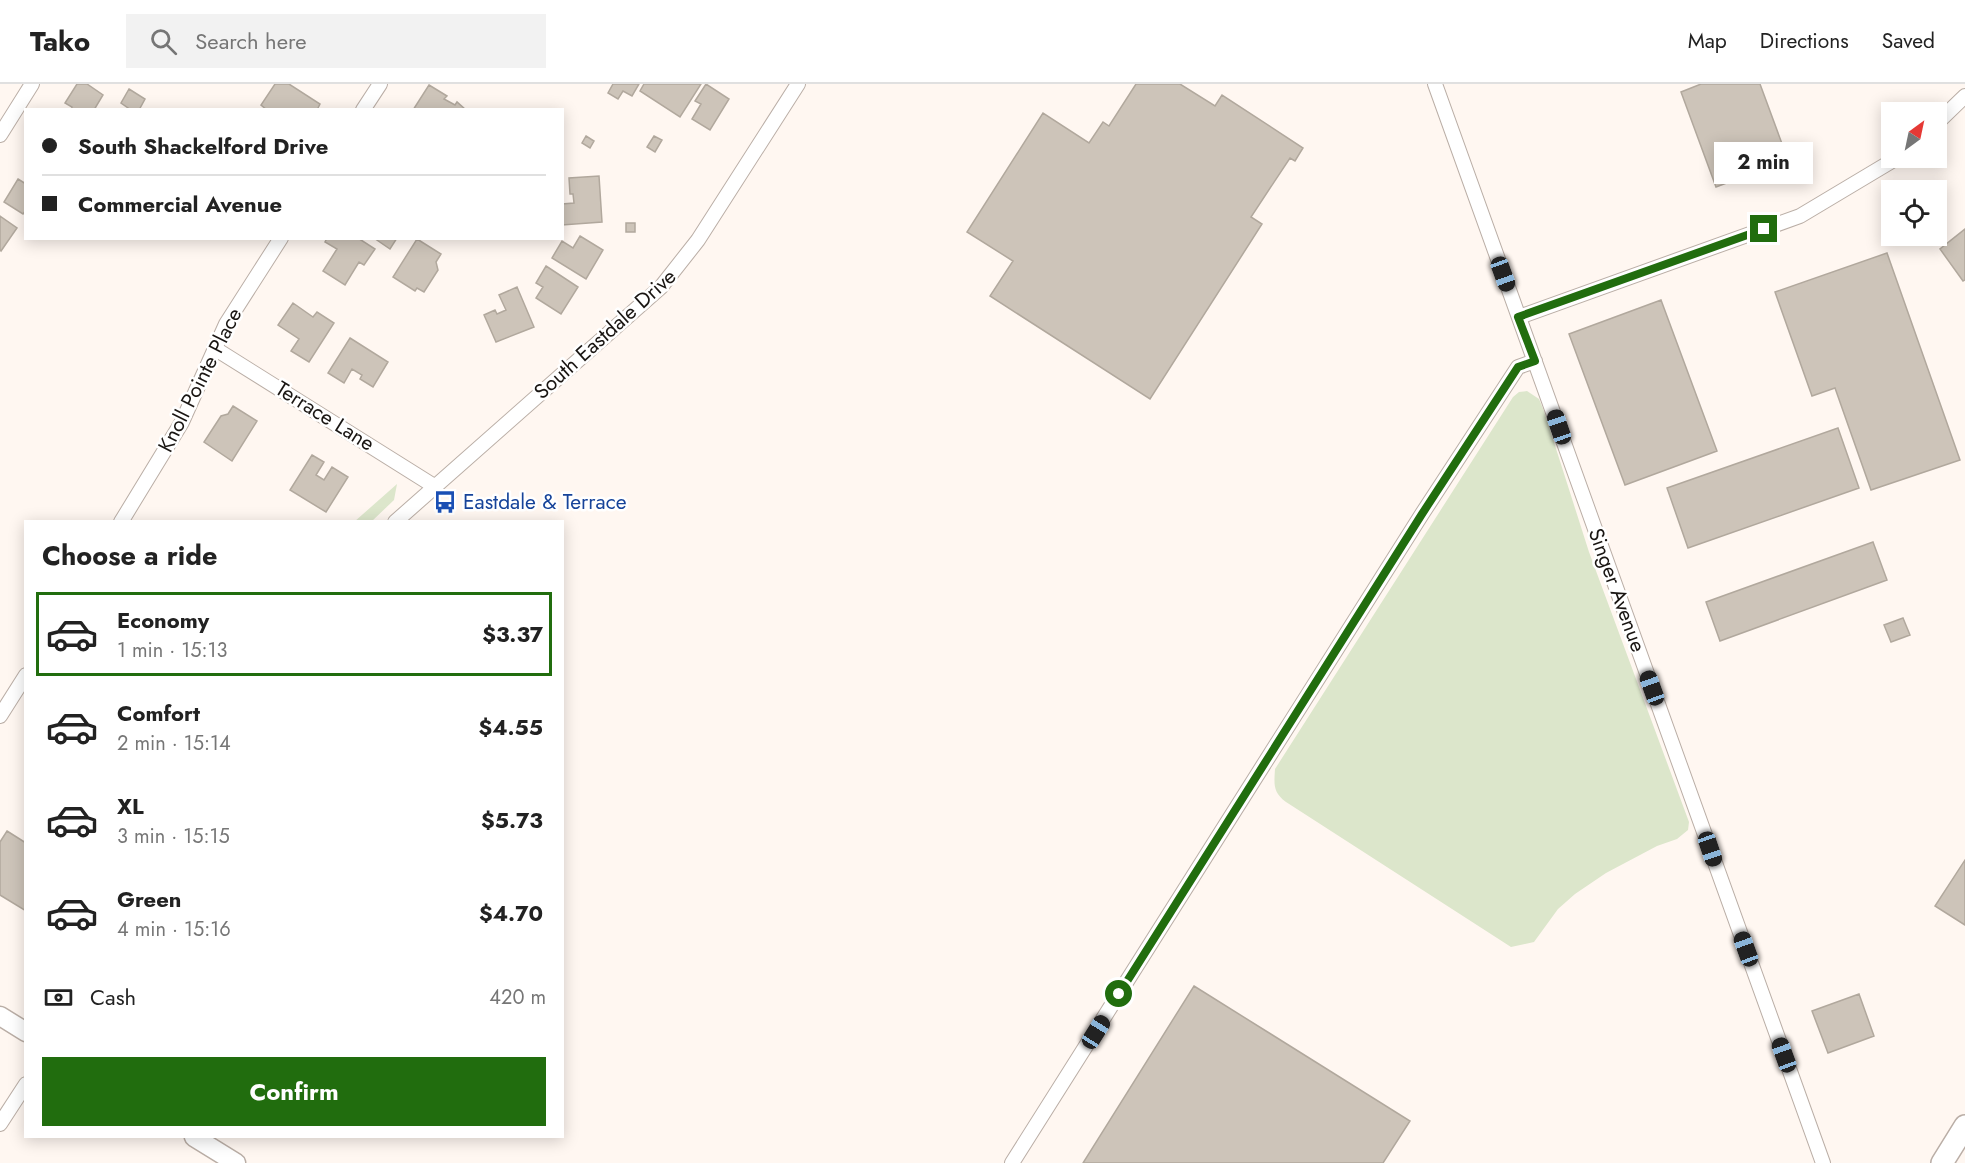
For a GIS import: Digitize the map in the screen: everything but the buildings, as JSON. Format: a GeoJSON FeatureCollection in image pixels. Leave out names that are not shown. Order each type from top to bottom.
{"type":"FeatureCollection","features":[{"type":"Feature","properties":{"kind":"main road"},"geometry":{"type":"LineString","coordinates":[[0,1016],[24,1031]]}},
{"type":"Feature","properties":{"kind":"main road"},"geometry":{"type":"LineString","coordinates":[[1942,1163],[1965,1126]]}},
{"type":"Feature","properties":{"kind":"main road"},"geometry":{"type":"LineString","coordinates":[[196,1138],[236,1163]]}},
{"type":"Feature","properties":{"kind":"street"},"geometry":{"type":"LineString","coordinates":[[0,135],[32,84]]}},
{"type":"Feature","properties":{"kind":"street"},"geometry":{"type":"LineString","coordinates":[[364,108],[380,84]]}},
{"type":"Feature","properties":{"kind":"street"},"geometry":{"type":"LineString","coordinates":[[780,84],[795,88]]}},
{"type":"Feature","properties":{"kind":"street","name":"Singer Avenue"},"geometry":{"type":"LineString","coordinates":[[1436,84],[1823,1163]]}},
{"type":"Feature","properties":{"kind":"street","name":"South Eastdale Drive"},"geometry":{"type":"LineString","coordinates":[[397,520],[661,287],[698,240],[795,88]]}},
{"type":"Feature","properties":{"kind":"street"},"geometry":{"type":"LineString","coordinates":[[1947,113],[1965,96]]}},
{"type":"Feature","properties":{"kind":"street"},"geometry":{"type":"LineString","coordinates":[[1518,317],[1800,216],[1881,168]]}},
{"type":"Feature","properties":{"kind":"street","name":"Knoll Pointe Place"},"geometry":{"type":"LineString","coordinates":[[122,520],[182,422],[226,324],[280,240]]}},
{"type":"Feature","properties":{"kind":"street","name":"Terrace Lane"},"geometry":{"type":"LineString","coordinates":[[214,348],[435,486]]}},
{"type":"Feature","properties":{"kind":"street"},"geometry":{"type":"LineString","coordinates":[[1012,1163],[1518,367],[1535,361]]}},
{"type":"Feature","properties":{"kind":"street"},"geometry":{"type":"LineString","coordinates":[[0,716],[24,678]]}},
{"type":"Feature","properties":{"kind":"street"},"geometry":{"type":"LineString","coordinates":[[0,1124],[24,1087]]}},
{"type":"Feature","properties":{"kind":"green space"},"geometry":{"type":"Polygon","coordinates":[[[1527,391],[1539,399],[1544,411],[1589,552],[1689,822],[1688,830],[1677,839],[1657,846],[1606,873],[1575,894],[1558,909],[1534,942],[1511,947],[1286,802],[1275,788],[1274,780],[1275,769],[1513,397],[1519,392],[1527,391]]]}},
{"type":"Feature","properties":{"kind":"green space"},"geometry":{"type":"Polygon","coordinates":[[[397,484],[394,500],[373,520],[356,520],[397,484]]]}},
{"type":"Feature","properties":{"kind":"place","name":"Eastdale & Terrace"},"geometry":{"type":"Point","coordinates":[445,502]}},
{"type":"Feature","properties":{"kind":"route"},"geometry":{"type":"LineString","coordinates":[[1119,994],[1422,514],[1518,367],[1535,361],[1518,317],[1764,229]]}}]}
